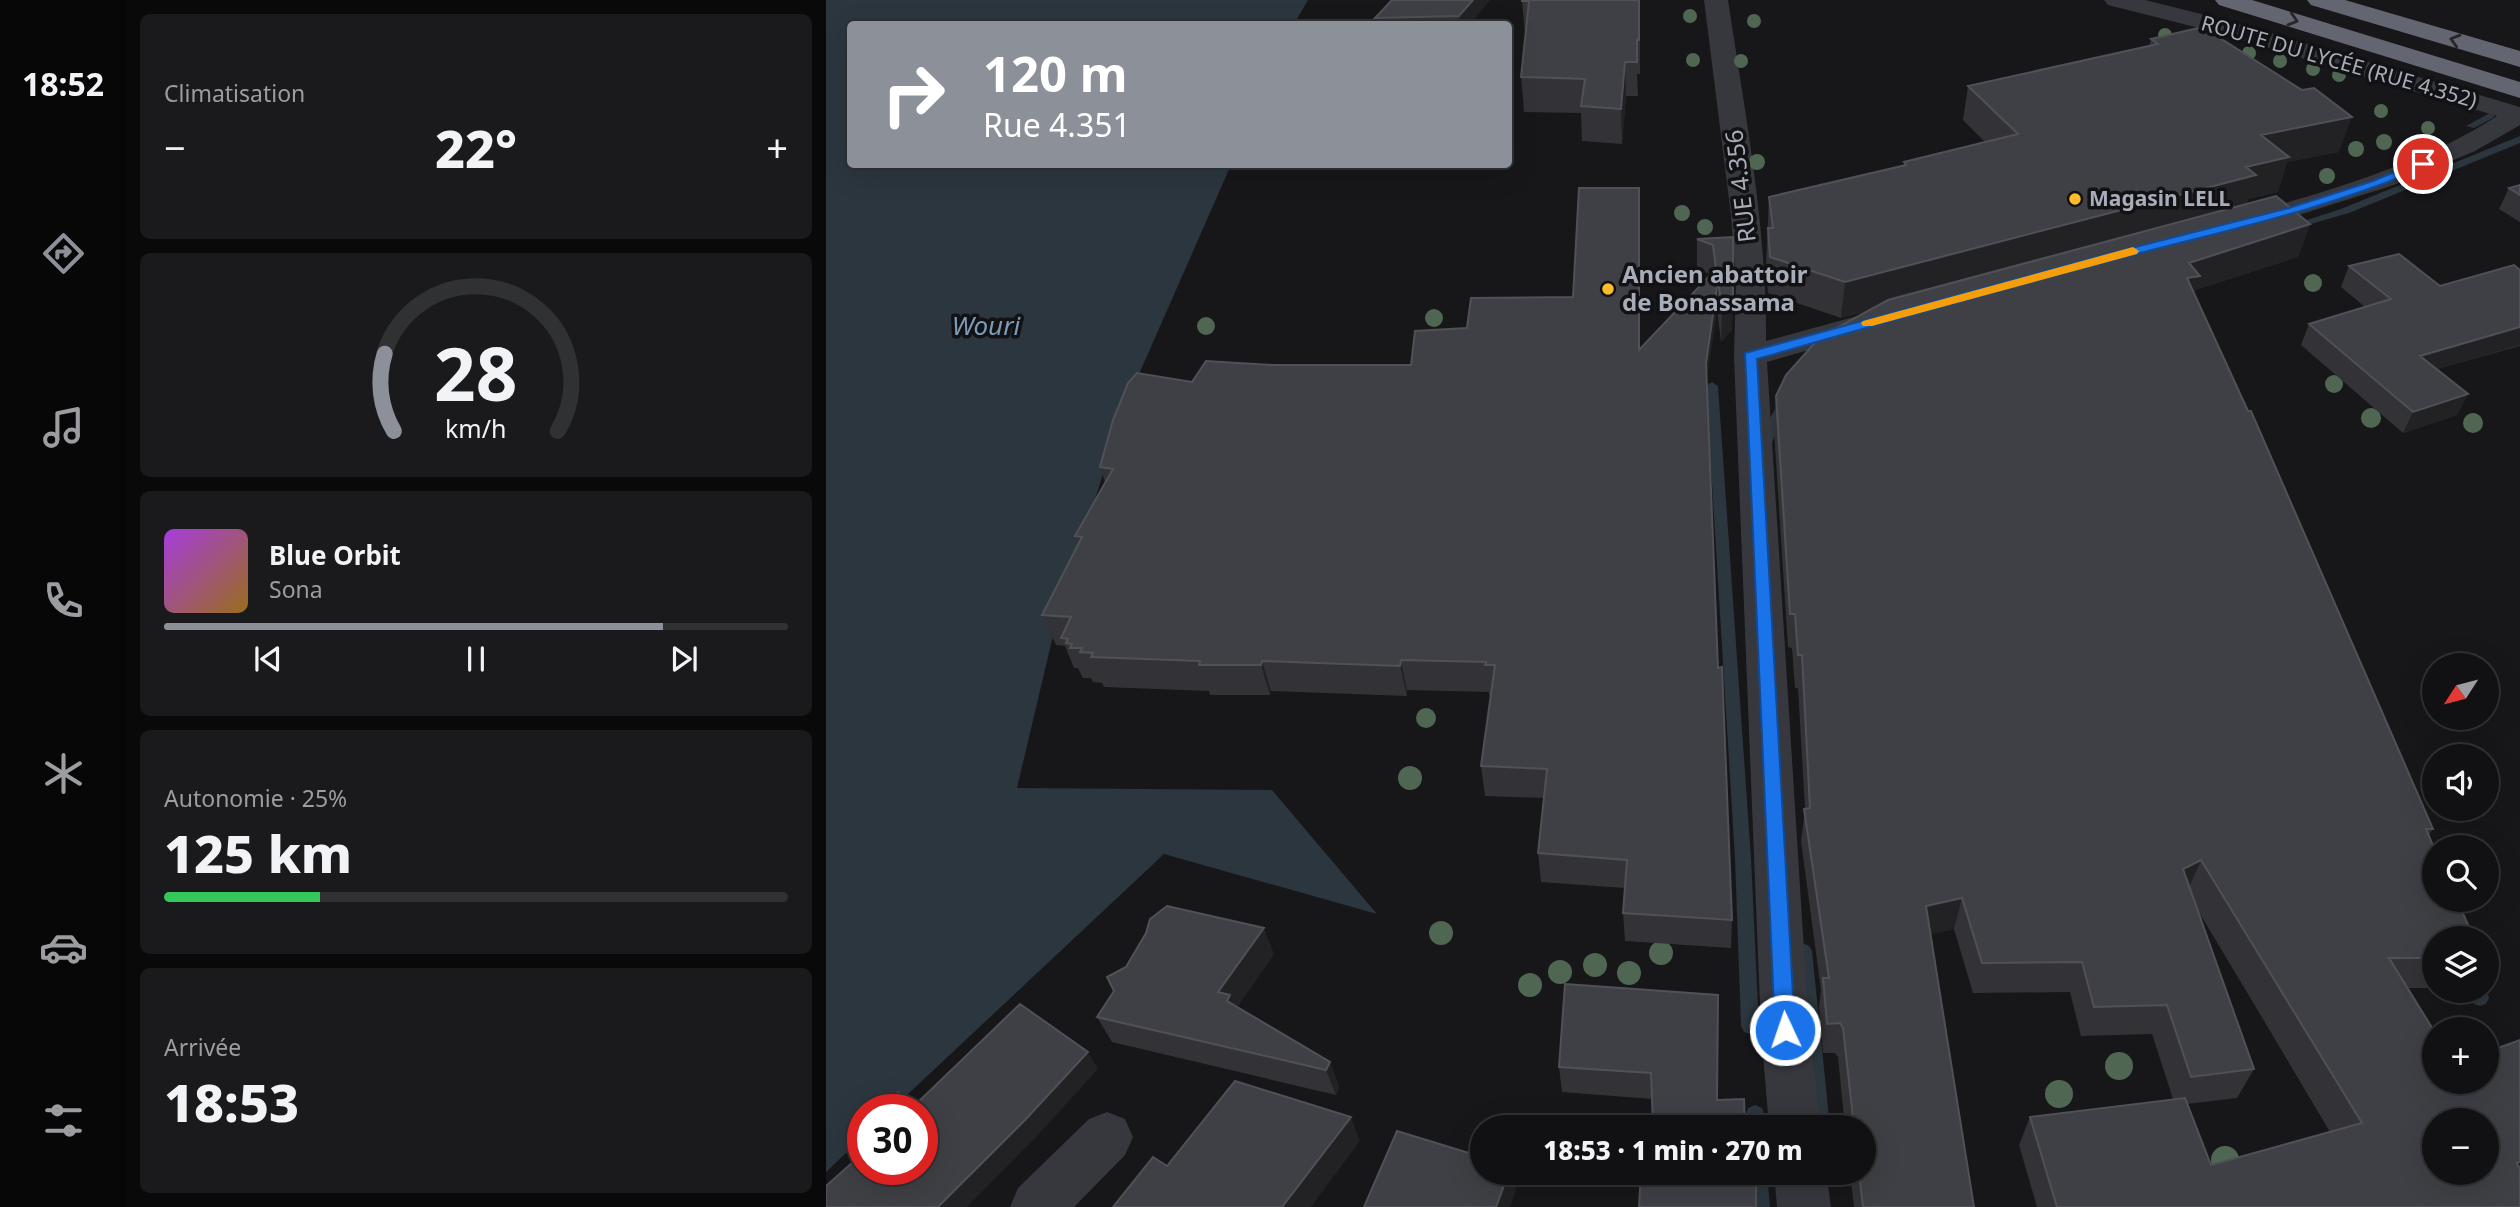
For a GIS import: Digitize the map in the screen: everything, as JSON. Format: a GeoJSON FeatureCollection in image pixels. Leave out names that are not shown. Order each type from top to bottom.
{"type":"FeatureCollection","features":[{"type":"Feature","properties":{"kind":"highway"},"geometry":{"type":"LineString","coordinates":[[2227,0],[2519,106]]}},
{"type":"Feature","properties":{"kind":"highway"},"geometry":{"type":"LineString","coordinates":[[2319,0],[2520,59]]}},
{"type":"Feature","properties":{"kind":"street","name":"RUE 4.356"},"geometry":{"type":"LineString","coordinates":[[1716,0],[1746,215],[1751,285],[1750,356],[1785,1030],[1794,1115]]}},
{"type":"Feature","properties":{"kind":"street","name":"ROUTE DU LYCÉE (RUE 4.352)"},"geometry":{"type":"LineString","coordinates":[[2116,0],[2519,106]]}},
{"type":"Feature","properties":{"kind":"street"},"geometry":{"type":"LineString","coordinates":[[2216,230],[2293,210],[2377,183],[2491,134],[2519,106]]}},
{"type":"Feature","properties":{"kind":"street"},"geometry":{"type":"LineString","coordinates":[[1750,356],[1901,314]]}},
{"type":"Feature","properties":{"kind":"street"},"geometry":{"type":"LineString","coordinates":[[1037,1207],[1107,1137]]}},
{"type":"Feature","properties":{"kind":"street"},"geometry":{"type":"LineString","coordinates":[[1801,1185],[1804,1207]]}},
{"type":"Feature","properties":{"kind":"water","name":"Wouri"},"geometry":{"type":"Polygon","coordinates":[[[826,0],[1308,0],[1296,21],[847,21],[847,168],[1230,168],[1121,415],[1052,640],[1017,788],[1272,790],[1377,914],[1164,854],[908,1094],[847,1094],[847,1152],[826,1172],[826,0]]]}},
{"type":"Feature","properties":{"kind":"building"},"geometry":{"type":"Polygon","coordinates":[[[1392,0],[1473,0],[1459,16],[1375,18],[1392,0]]]}},
{"type":"Feature","properties":{"kind":"building"},"geometry":{"type":"Polygon","coordinates":[[[1522,0],[1639,0],[1637,62],[1625,62],[1621,109],[1581,106],[1585,79],[1521,77],[1529,1],[1522,0]]]}},
{"type":"Feature","properties":{"kind":"building"},"geometry":{"type":"Polygon","coordinates":[[[2198,28],[2207,30],[2302,90],[2314,88],[2352,117],[2261,135],[2289,157],[2246,167],[2256,175],[1845,282],[1770,257],[1768,228],[1773,228],[1769,197],[1906,165],[1904,162],[2018,134],[1968,86],[2158,44],[2151,39],[2198,28]]]}},
{"type":"Feature","properties":{"kind":"building"},"geometry":{"type":"Polygon","coordinates":[[[2520,185],[2520,195],[2509,188],[2520,185]]]}},
{"type":"Feature","properties":{"kind":"building"},"geometry":{"type":"Polygon","coordinates":[[[1579,188],[1639,188],[1639,350],[1716,269],[1713,245],[1697,239],[1733,237],[1733,300],[1722,312],[1718,279],[1706,363],[1718,668],[1722,667],[1732,920],[1623,913],[1627,860],[1538,853],[1547,769],[1481,766],[1495,665],[1485,665],[1486,662],[1401,660],[1400,666],[1262,661],[1261,665],[1199,665],[1200,661],[1091,657],[1093,653],[1080,652],[1082,648],[1070,648],[1072,644],[1066,643],[1068,639],[1061,638],[1071,617],[1042,615],[1082,537],[1075,536],[1113,469],[1100,467],[1113,420],[1128,383],[1137,373],[1192,382],[1206,361],[1273,365],[1411,365],[1415,331],[1467,328],[1471,298],[1573,297],[1579,188]]]}},
{"type":"Feature","properties":{"kind":"building"},"geometry":{"type":"Polygon","coordinates":[[[2276,196],[2310,224],[2189,263],[2200,276],[2187,278],[2248,411],[2251,411],[2422,804],[2422,821],[2430,821],[2433,829],[2426,829],[2429,835],[2422,835],[2422,912],[2462,912],[2469,926],[2422,926],[2422,958],[2389,958],[2425,1017],[2422,1017],[2422,1094],[2499,1094],[2499,1048],[2520,1040],[2520,1162],[2517,1163],[2520,1169],[2520,1207],[2057,1207],[2030,1117],[2185,1098],[2211,1165],[2362,1123],[2201,860],[2183,869],[2254,1069],[2191,1077],[2167,1005],[2094,1007],[2082,962],[1982,963],[1962,898],[1926,906],[1974,1207],[1863,1207],[1860,1185],[1876,1185],[1876,1115],[1853,1115],[1843,1028],[1840,1023],[1827,1024],[1823,978],[1829,978],[1804,809],[1810,808],[1802,655],[1798,655],[1795,614],[1790,614],[1776,396],[1786,375],[1820,337],[1888,300],[2276,196]]]}},
{"type":"Feature","properties":{"kind":"building"},"geometry":{"type":"Polygon","coordinates":[[[2399,254],[2440,286],[2514,265],[2520,270],[2520,327],[2420,356],[2468,394],[2413,412],[2309,324],[2391,299],[2349,266],[2399,254]]]}},
{"type":"Feature","properties":{"kind":"building"},"geometry":{"type":"Polygon","coordinates":[[[1167,906],[1264,928],[1218,992],[1230,995],[1227,1001],[1330,1062],[1326,1070],[1097,1017],[1114,991],[1107,977],[1126,967],[1146,933],[1150,919],[1167,906]]]}},
{"type":"Feature","properties":{"kind":"building"},"geometry":{"type":"Polygon","coordinates":[[[1565,984],[1718,995],[1717,1100],[1744,1099],[1745,1115],[1653,1115],[1651,1073],[1559,1067],[1565,984]]]}},
{"type":"Feature","properties":{"kind":"building"},"geometry":{"type":"Polygon","coordinates":[[[1020,1004],[1088,1052],[938,1207],[826,1207],[826,1186],[847,1167],[847,1185],[938,1185],[938,1094],[926,1094],[1020,1004]]]}},
{"type":"Feature","properties":{"kind":"building"},"geometry":{"type":"Polygon","coordinates":[[[1235,1081],[1351,1117],[1282,1207],[1113,1207],[1153,1157],[1167,1166],[1235,1081]]]}},
{"type":"Feature","properties":{"kind":"building"},"geometry":{"type":"Polygon","coordinates":[[[1397,1131],[1470,1153],[1470,1185],[1504,1185],[1496,1207],[1364,1207],[1397,1131]]]}},
{"type":"Feature","properties":{"kind":"building"},"geometry":{"type":"Polygon","coordinates":[[[1640,1185],[1756,1185],[1756,1207],[1639,1207],[1640,1185]]]}},
{"type":"Feature","properties":{"kind":"waterway"},"geometry":{"type":"LineString","coordinates":[[2471,126],[2490,116]]}},
{"type":"Feature","properties":{"kind":"waterway"},"geometry":{"type":"LineString","coordinates":[[2290,227],[2345,211],[2520,139]]}},
{"type":"Feature","properties":{"kind":"waterway"},"geometry":{"type":"LineString","coordinates":[[1712,386],[1743,858],[1750,1026]]}},
{"type":"Feature","properties":{"kind":"waterway"},"geometry":{"type":"LineString","coordinates":[[1765,446],[1773,423],[1784,404]]}},
{"type":"Feature","properties":{"kind":"waterway"},"geometry":{"type":"LineString","coordinates":[[1803,951],[1820,1115]]}},
{"type":"Feature","properties":{"kind":"waterway"},"geometry":{"type":"LineString","coordinates":[[1758,1185],[1760,1207]]}},
{"type":"Feature","properties":{"kind":"slow traffic"},"geometry":{"type":"LineString","coordinates":[[1867,323],[2133,251]]}},
{"type":"Feature","properties":{"kind":"place","name":"Magasin LELL"},"geometry":{"type":"Point","coordinates":[2075,199]}},
{"type":"Feature","properties":{"kind":"place","name":"Ancien abattoir de Bonassama"},"geometry":{"type":"Point","coordinates":[1608,289]}},
{"type":"Feature","properties":{"kind":"route"},"geometry":{"type":"LineString","coordinates":[[1785,1030],[1750,356],[2101,259],[2293,210],[2377,183],[2423,164]]}}]}
